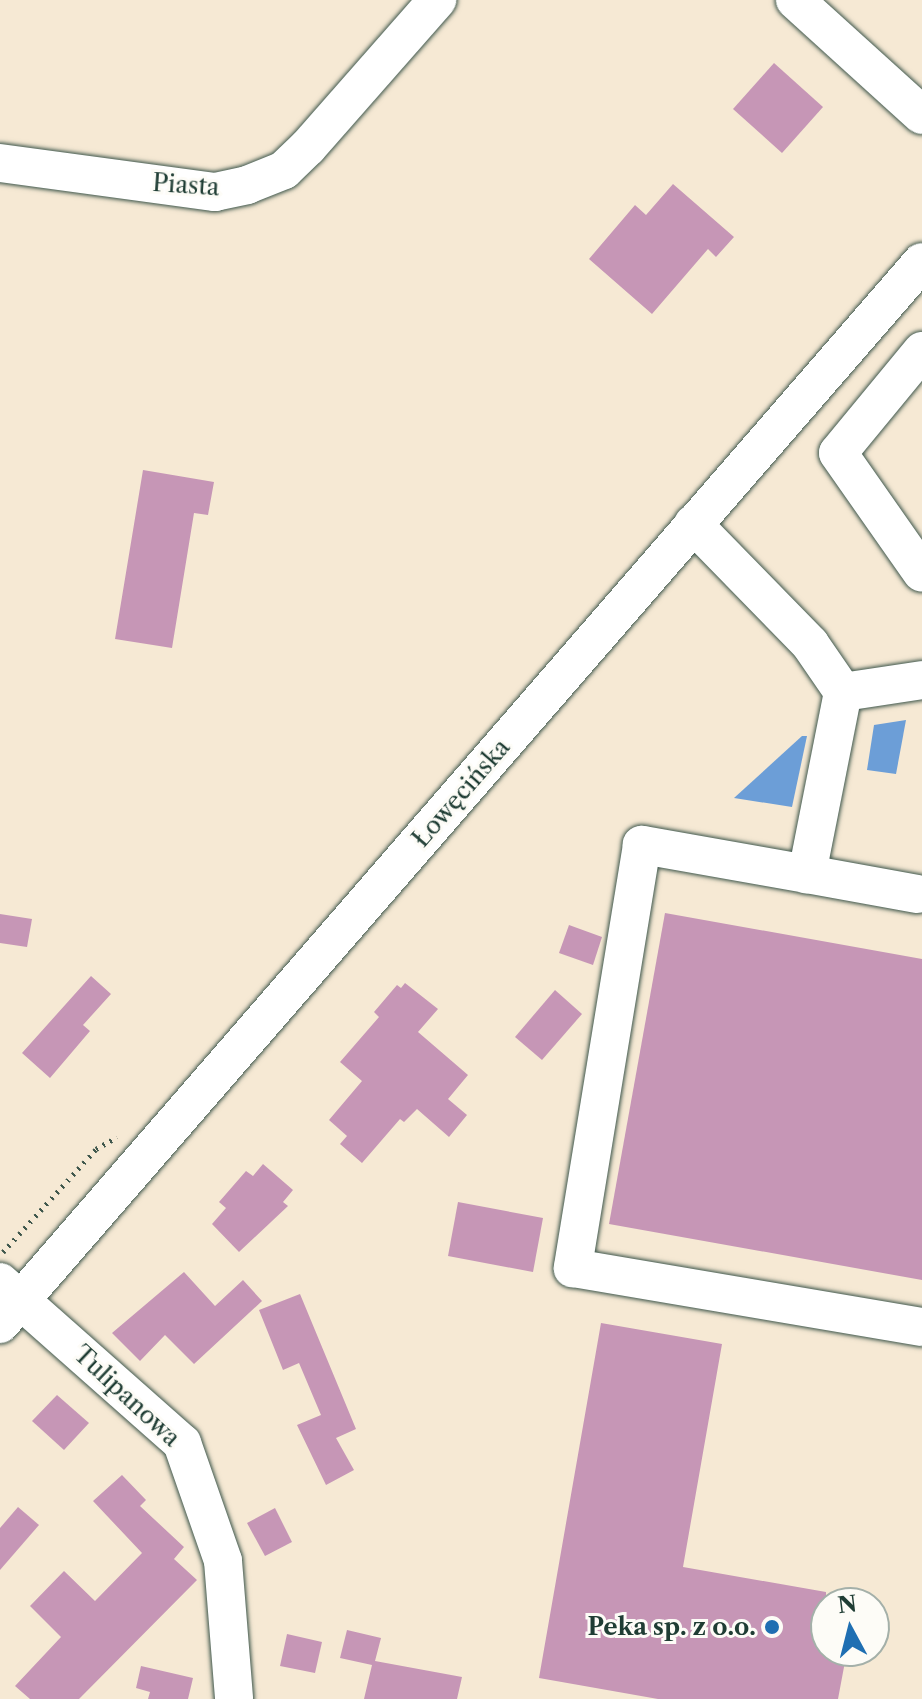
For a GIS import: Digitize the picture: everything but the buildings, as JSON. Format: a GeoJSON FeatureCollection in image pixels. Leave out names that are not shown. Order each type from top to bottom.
{"type":"FeatureCollection","features":[{"type":"Feature","properties":{"kind":"street","name":"Piasta"},"geometry":{"type":"LineString","coordinates":[[0,163],[215,192],[247,185],[284,170],[308,147],[437,0]]}},
{"type":"Feature","properties":{"kind":"street"},"geometry":{"type":"LineString","coordinates":[[795,0],[922,115]]}},
{"type":"Feature","properties":{"kind":"street","name":"Łowęcińska"},"geometry":{"type":"LineString","coordinates":[[7,1302],[922,262]]}},
{"type":"Feature","properties":{"kind":"street"},"geometry":{"type":"LineString","coordinates":[[922,351],[838,453],[922,573]]}},
{"type":"Feature","properties":{"kind":"street"},"geometry":{"type":"LineString","coordinates":[[693,524],[810,644],[843,692],[807,874]]}},
{"type":"Feature","properties":{"kind":"street"},"geometry":{"type":"LineString","coordinates":[[843,692],[922,680]]}},
{"type":"Feature","properties":{"kind":"street"},"geometry":{"type":"LineString","coordinates":[[920,883],[807,874],[642,845],[573,1268],[922,1327]]}},
{"type":"Feature","properties":{"kind":"street","name":"Tulipanowa"},"geometry":{"type":"LineString","coordinates":[[7,1302],[182,1443],[223,1561],[234,1699]]}},
{"type":"Feature","properties":{"kind":"water"},"geometry":{"type":"Polygon","coordinates":[[[906,720],[896,774],[867,770],[874,725],[906,720]]]}},
{"type":"Feature","properties":{"kind":"water"},"geometry":{"type":"Polygon","coordinates":[[[802,736],[807,736],[792,807],[734,798],[802,736]]]}},
{"type":"Feature","properties":{"kind":"place","name":"Peka sp. z o.o."},"geometry":{"type":"Point","coordinates":[772,1627]}}]}
